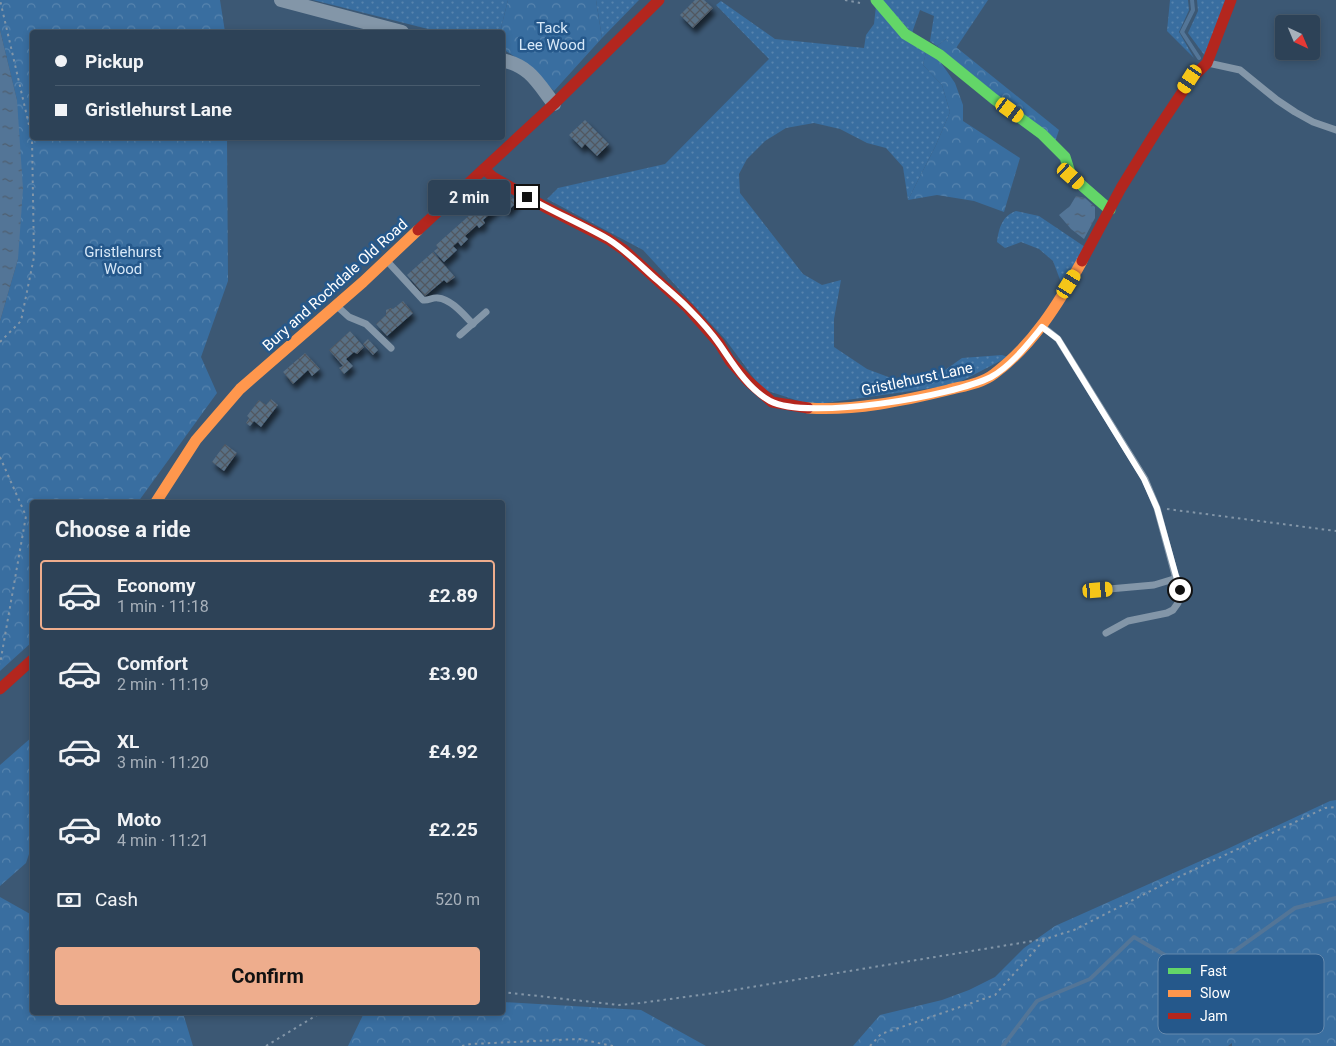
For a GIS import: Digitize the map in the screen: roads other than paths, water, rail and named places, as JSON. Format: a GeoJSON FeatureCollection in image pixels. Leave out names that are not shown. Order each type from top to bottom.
{"type":"FeatureCollection","features":[{"type":"Feature","properties":{"kind":"street"},"geometry":{"type":"LineString","coordinates":[[281,0],[394,30]]}},
{"type":"Feature","properties":{"kind":"street","name":"Bury and Rochdale Old Road"},"geometry":{"type":"LineString","coordinates":[[157,500],[196,440],[240,389],[386,260],[554,104],[659,0]]}},
{"type":"Feature","properties":{"kind":"street"},"geometry":{"type":"LineString","coordinates":[[876,0],[905,34],[940,55],[994,99],[1042,134],[1065,157],[1071,176],[1110,210]]}},
{"type":"Feature","properties":{"kind":"street","name":"Gristlehurst Lane"},"geometry":{"type":"LineString","coordinates":[[484,169],[493,177],[544,207],[608,239],[624,250],[688,308],[719,343],[730,361],[766,399],[778,404],[809,408],[851,407],[909,399],[980,382],[994,376],[1006,366],[1042,327],[1077,270],[1155,133],[1190,79],[1207,63],[1231,0]]}},
{"type":"Feature","properties":{"kind":"street"},"geometry":{"type":"LineString","coordinates":[[505,61],[516,63],[525,68],[554,104]]}},
{"type":"Feature","properties":{"kind":"street"},"geometry":{"type":"LineString","coordinates":[[0,690],[30,662]]}},
{"type":"Feature","properties":{"kind":"lane"},"geometry":{"type":"LineString","coordinates":[[1207,63],[1240,70],[1295,112],[1313,122],[1336,130]]}},
{"type":"Feature","properties":{"kind":"lane"},"geometry":{"type":"LineString","coordinates":[[386,260],[423,300],[426,301],[434,298],[447,300],[473,324]]}},
{"type":"Feature","properties":{"kind":"lane"},"geometry":{"type":"LineString","coordinates":[[336,305],[349,318],[366,324],[391,348]]}},
{"type":"Feature","properties":{"kind":"lane"},"geometry":{"type":"LineString","coordinates":[[460,335],[486,312]]}},
{"type":"Feature","properties":{"kind":"lane"},"geometry":{"type":"LineString","coordinates":[[1042,327],[1058,339],[1144,479],[1157,508],[1177,578],[1180,597],[1173,610],[1128,621],[1106,633]]}},
{"type":"Feature","properties":{"kind":"lane"},"geometry":{"type":"LineString","coordinates":[[1098,590],[1154,585],[1177,578]]}},
{"type":"Feature","properties":{"kind":"water"},"geometry":{"type":"Polygon","coordinates":[[[0,30],[17,100],[23,189],[18,259],[0,321],[0,30]]]}},
{"type":"Feature","properties":{"kind":"water"},"geometry":{"type":"Polygon","coordinates":[[[1076,196],[1085,198],[1095,207],[1095,218],[1084,239],[1071,229],[1059,215],[1070,206],[1076,196]]]}},
{"type":"Feature","properties":{"kind":"waterway"},"geometry":{"type":"LineString","coordinates":[[1192,0],[1193,10],[1182,32],[1199,58]]}},
{"type":"Feature","properties":{"kind":"waterway"},"geometry":{"type":"LineString","coordinates":[[1230,954],[1295,908],[1336,898]]}},
{"type":"Feature","properties":{"kind":"waterway"},"geometry":{"type":"LineString","coordinates":[[1003,1046],[1037,1001],[1090,979],[1134,937],[1163,954]]}},
{"type":"Feature","properties":{"kind":"park label","name":"Tack Lee Wood"},"geometry":{"type":"Point","coordinates":[552,36]}},
{"type":"Feature","properties":{"kind":"park label","name":"Gristlehurst Wood"},"geometry":{"type":"Point","coordinates":[123,260]}}]}
